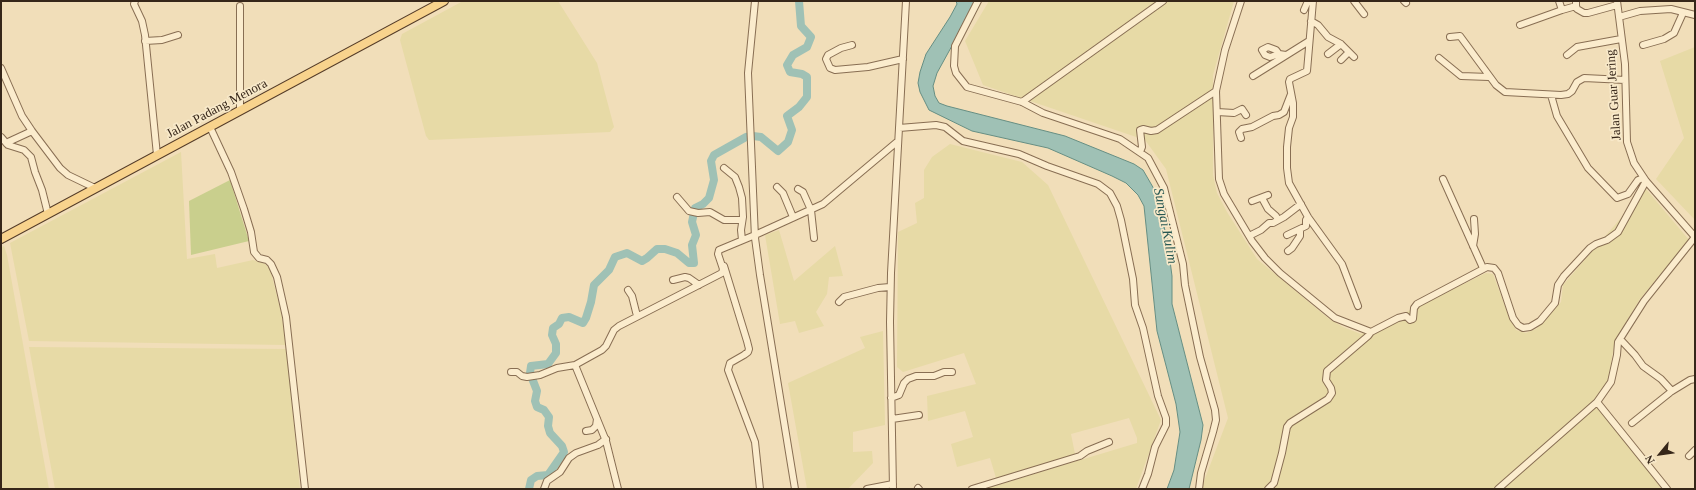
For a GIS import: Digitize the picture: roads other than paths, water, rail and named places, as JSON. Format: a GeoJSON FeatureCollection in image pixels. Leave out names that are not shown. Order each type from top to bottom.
{"type":"FeatureCollection","features":[{"type":"Feature","properties":{"kind":"main road","name":"Jalan Padang Menora"},"geometry":{"type":"LineString","coordinates":[[1,238],[444,1]]}},
{"type":"Feature","properties":{"kind":"street"},"geometry":{"type":"LineString","coordinates":[[755,1],[748,73],[755,235],[794,489]]}},
{"type":"Feature","properties":{"kind":"street"},"geometry":{"type":"LineString","coordinates":[[867,489],[893,487],[890,287],[906,1]]}},
{"type":"Feature","properties":{"kind":"street"},"geometry":{"type":"LineString","coordinates":[[978,1],[955,46],[954,66],[956,73],[967,87],[1022,102],[1043,113],[1120,140],[1148,158],[1164,188],[1183,264],[1185,285],[1200,357],[1215,410],[1216,420],[1203,466],[1201,488]]}},
{"type":"Feature","properties":{"kind":"street"},"geometry":{"type":"LineString","coordinates":[[1022,102],[1163,1]]}},
{"type":"Feature","properties":{"kind":"street"},"geometry":{"type":"LineString","coordinates":[[1241,1],[1225,50],[1216,91],[1218,112],[1217,153],[1219,179],[1224,194],[1249,236],[1265,258],[1280,273],[1328,312],[1343,322],[1371,332]]}},
{"type":"Feature","properties":{"kind":"street"},"geometry":{"type":"LineString","coordinates":[[1304,10],[1308,1]]}},
{"type":"Feature","properties":{"kind":"street"},"geometry":{"type":"LineString","coordinates":[[1313,1],[1307,70],[1290,79],[1288,82],[1294,103],[1293,117],[1289,128],[1287,168],[1289,184],[1308,217],[1342,264],[1358,306]]}},
{"type":"Feature","properties":{"kind":"street"},"geometry":{"type":"LineString","coordinates":[[1354,1],[1364,14]]}},
{"type":"Feature","properties":{"kind":"street"},"geometry":{"type":"LineString","coordinates":[[1559,1],[1562,10]]}},
{"type":"Feature","properties":{"kind":"street"},"geometry":{"type":"LineString","coordinates":[[1671,1],[1671,9]]}},
{"type":"Feature","properties":{"kind":"street"},"geometry":{"type":"LineString","coordinates":[[133,2],[142,21],[145,40],[157,155]]}},
{"type":"Feature","properties":{"kind":"street"},"geometry":{"type":"LineString","coordinates":[[1520,25],[1576,4],[1577,9],[1588,13],[1617,3]]}},
{"type":"Feature","properties":{"kind":"street","name":"Jalan Guar Jering"},"geometry":{"type":"LineString","coordinates":[[1617,3],[1625,64],[1627,142],[1634,163],[1645,180],[1695,237]]}},
{"type":"Feature","properties":{"kind":"street"},"geometry":{"type":"LineString","coordinates":[[240,6],[240,110]]}},
{"type":"Feature","properties":{"kind":"street"},"geometry":{"type":"LineString","coordinates":[[1619,17],[1640,11],[1671,9],[1682,13],[1695,15]]}},
{"type":"Feature","properties":{"kind":"street"},"geometry":{"type":"LineString","coordinates":[[1643,45],[1664,39],[1674,33],[1682,13]]}},
{"type":"Feature","properties":{"kind":"street"},"geometry":{"type":"LineString","coordinates":[[1311,20],[1318,25],[1328,37],[1341,44],[1354,57]]}},
{"type":"Feature","properties":{"kind":"street"},"geometry":{"type":"LineString","coordinates":[[145,40],[162,40],[178,35]]}},
{"type":"Feature","properties":{"kind":"street"},"geometry":{"type":"LineString","coordinates":[[1450,37],[1460,36],[1496,86],[1505,92],[1551,95],[1568,94],[1572,91],[1577,82],[1584,78],[1625,80]]}},
{"type":"Feature","properties":{"kind":"street"},"geometry":{"type":"LineString","coordinates":[[1567,55],[1577,47],[1621,39]]}},
{"type":"Feature","properties":{"kind":"street"},"geometry":{"type":"LineString","coordinates":[[1271,41],[1268,47],[1262,50],[1265,55],[1270,57],[1282,55]]}},
{"type":"Feature","properties":{"kind":"street"},"geometry":{"type":"LineString","coordinates":[[1253,76],[1282,55],[1309,41]]}},
{"type":"Feature","properties":{"kind":"street"},"geometry":{"type":"LineString","coordinates":[[852,44],[828,55],[826,59],[830,68],[836,70],[868,67],[903,59]]}},
{"type":"Feature","properties":{"kind":"street"},"geometry":{"type":"LineString","coordinates":[[1328,54],[1341,44]]}},
{"type":"Feature","properties":{"kind":"street"},"geometry":{"type":"LineString","coordinates":[[1341,60],[1349,52]]}},
{"type":"Feature","properties":{"kind":"street"},"geometry":{"type":"LineString","coordinates":[[1439,58],[1461,76],[1489,77]]}},
{"type":"Feature","properties":{"kind":"street"},"geometry":{"type":"LineString","coordinates":[[1,68],[22,116],[64,172],[95,188]]}},
{"type":"Feature","properties":{"kind":"street"},"geometry":{"type":"LineString","coordinates":[[1140,152],[1142,141],[1140,130],[1157,130],[1216,91]]}},
{"type":"Feature","properties":{"kind":"street"},"geometry":{"type":"LineString","coordinates":[[1241,138],[1239,132],[1242,129],[1252,127],[1284,112],[1291,94]]}},
{"type":"Feature","properties":{"kind":"street"},"geometry":{"type":"LineString","coordinates":[[1268,489],[1273,486],[1274,483],[1287,427],[1290,423],[1328,398],[1332,393],[1326,380],[1327,371],[1371,332],[1398,318],[1406,316],[1410,320],[1413,318],[1414,308],[1417,304],[1483,268],[1494,268],[1498,273],[1513,318],[1518,325],[1523,328],[1530,327],[1540,321],[1555,303],[1558,285],[1564,276],[1590,248],[1607,240],[1618,232],[1645,180],[1638,180],[1628,194],[1618,198],[1588,168],[1557,116],[1551,95]]}},
{"type":"Feature","properties":{"kind":"street"},"geometry":{"type":"LineString","coordinates":[[1218,112],[1234,113],[1242,109],[1246,114]]}},
{"type":"Feature","properties":{"kind":"street"},"geometry":{"type":"LineString","coordinates":[[210,127],[231,172],[251,232],[254,252],[259,258],[267,260],[271,264],[277,277],[286,316],[304,489]]}},
{"type":"Feature","properties":{"kind":"street"},"geometry":{"type":"LineString","coordinates":[[899,128],[945,127],[963,141],[1020,154],[1047,166],[1098,184],[1110,193],[1117,206],[1121,220],[1133,279],[1133,299],[1143,328],[1158,396],[1166,418],[1166,425],[1155,447],[1148,474],[1142,489]]}},
{"type":"Feature","properties":{"kind":"street"},"geometry":{"type":"LineString","coordinates":[[6,143],[32,131]]}},
{"type":"Feature","properties":{"kind":"street"},"geometry":{"type":"LineString","coordinates":[[1,137],[6,143],[12,147],[24,150],[31,157],[48,214]]}},
{"type":"Feature","properties":{"kind":"street"},"geometry":{"type":"LineString","coordinates":[[719,250],[823,204],[898,141]]}},
{"type":"Feature","properties":{"kind":"street"},"geometry":{"type":"LineString","coordinates":[[724,168],[735,177],[742,198],[742,240]]}},
{"type":"Feature","properties":{"kind":"street"},"geometry":{"type":"LineString","coordinates":[[1443,179],[1483,268]]}},
{"type":"Feature","properties":{"kind":"street"},"geometry":{"type":"LineString","coordinates":[[777,188],[783,193],[793,217]]}},
{"type":"Feature","properties":{"kind":"street"},"geometry":{"type":"LineString","coordinates":[[798,189],[804,192],[811,210],[814,238]]}},
{"type":"Feature","properties":{"kind":"street"},"geometry":{"type":"LineString","coordinates":[[677,197],[686,210],[691,212],[698,214],[710,212],[724,220],[742,220]]}},
{"type":"Feature","properties":{"kind":"street"},"geometry":{"type":"LineString","coordinates":[[1252,202],[1265,197],[1268,209],[1271,214],[1276,216],[1278,220]]}},
{"type":"Feature","properties":{"kind":"street"},"geometry":{"type":"LineString","coordinates":[[1249,236],[1261,230],[1269,223],[1273,224],[1301,204]]}},
{"type":"Feature","properties":{"kind":"street"},"geometry":{"type":"LineString","coordinates":[[1287,235],[1306,226],[1308,217]]}},
{"type":"Feature","properties":{"kind":"street"},"geometry":{"type":"LineString","coordinates":[[1473,246],[1476,234],[1474,219]]}},
{"type":"Feature","properties":{"kind":"street"},"geometry":{"type":"LineString","coordinates":[[1288,250],[1292,248],[1300,236],[1300,229]]}},
{"type":"Feature","properties":{"kind":"street"},"geometry":{"type":"LineString","coordinates":[[1467,230],[1473,231],[1476,234]]}},
{"type":"Feature","properties":{"kind":"street"},"geometry":{"type":"LineString","coordinates":[[1498,489],[1597,402],[1611,382],[1617,355],[1618,342],[1644,301],[1695,237]]}},
{"type":"Feature","properties":{"kind":"street"},"geometry":{"type":"LineString","coordinates":[[510,372],[517,372],[526,377],[540,375],[557,368],[574,365],[602,350],[606,346],[614,330],[638,316],[722,274],[723,269],[718,254],[719,250]]}},
{"type":"Feature","properties":{"kind":"street"},"geometry":{"type":"LineString","coordinates":[[719,250],[748,341],[748,352],[728,367],[755,442],[760,489]]}},
{"type":"Feature","properties":{"kind":"street"},"geometry":{"type":"LineString","coordinates":[[673,280],[685,277],[699,285]]}},
{"type":"Feature","properties":{"kind":"street"},"geometry":{"type":"LineString","coordinates":[[839,302],[844,297],[878,288],[890,287]]}},
{"type":"Feature","properties":{"kind":"street"},"geometry":{"type":"LineString","coordinates":[[628,290],[632,296],[638,316]]}},
{"type":"Feature","properties":{"kind":"street"},"geometry":{"type":"LineString","coordinates":[[1620,339],[1643,366],[1661,379],[1672,391]]}},
{"type":"Feature","properties":{"kind":"street"},"geometry":{"type":"LineString","coordinates":[[574,365],[585,387],[606,439],[618,489]]}},
{"type":"Feature","properties":{"kind":"street"},"geometry":{"type":"LineString","coordinates":[[891,398],[899,395],[904,383],[908,379],[916,376],[934,376],[944,372],[952,372]]}},
{"type":"Feature","properties":{"kind":"street"},"geometry":{"type":"LineString","coordinates":[[1632,423],[1672,391],[1690,380],[1695,379]]}},
{"type":"Feature","properties":{"kind":"street"},"geometry":{"type":"LineString","coordinates":[[1597,402],[1667,489]]}},
{"type":"Feature","properties":{"kind":"street"},"geometry":{"type":"LineString","coordinates":[[892,419],[919,415]]}},
{"type":"Feature","properties":{"kind":"street"},"geometry":{"type":"LineString","coordinates":[[586,431],[592,430],[596,426],[597,419]]}},
{"type":"Feature","properties":{"kind":"street"},"geometry":{"type":"LineString","coordinates":[[544,489],[547,481],[560,472],[569,458],[576,453],[598,445],[606,439]]}},
{"type":"Feature","properties":{"kind":"street"},"geometry":{"type":"LineString","coordinates":[[972,489],[1080,456],[1087,451],[1109,442]]}},
{"type":"Feature","properties":{"kind":"street"},"geometry":{"type":"LineString","coordinates":[[1689,456],[1695,450]]}},
{"type":"Feature","properties":{"kind":"water"},"geometry":{"type":"Polygon","coordinates":[[[956,1],[975,1],[975,4],[937,73],[933,86],[935,96],[939,103],[1065,136],[1134,164],[1143,170],[1154,189],[1167,238],[1172,276],[1172,304],[1203,425],[1201,440],[1189,489],[1167,489],[1174,470],[1180,432],[1176,404],[1157,331],[1144,206],[1138,195],[1126,183],[1112,176],[1048,148],[972,131],[929,110],[920,92],[918,83],[920,72],[926,54],[950,17],[957,4],[956,1]]]}},
{"type":"Feature","properties":{"kind":"waterway"},"geometry":{"type":"LineString","coordinates":[[753,136],[761,137],[778,151],[788,142],[792,130],[787,116],[799,107],[807,97],[807,77],[802,74],[790,72],[787,65],[793,55],[807,47],[811,37],[801,26],[799,1]]}},
{"type":"Feature","properties":{"kind":"waterway"},"geometry":{"type":"LineString","coordinates":[[529,489],[531,480],[537,476],[548,475],[564,452],[562,446],[550,433],[548,426],[549,417],[544,410],[537,407],[535,401],[537,391],[530,373],[531,366],[548,364],[556,353],[556,344],[552,335],[553,328],[559,324],[562,318],[569,317],[583,323],[591,302],[594,285],[609,270],[615,257],[627,253],[642,261],[657,249],[665,249],[677,253],[689,263],[694,263],[692,245],[696,235],[692,222],[695,208],[703,204],[709,198],[714,180],[711,161],[714,155],[746,137]]}},
{"type":"Feature","properties":{"kind":"water label","name":"Sungai Kulim"},"geometry":{"type":"Point","coordinates":[1165,226]}}]}
